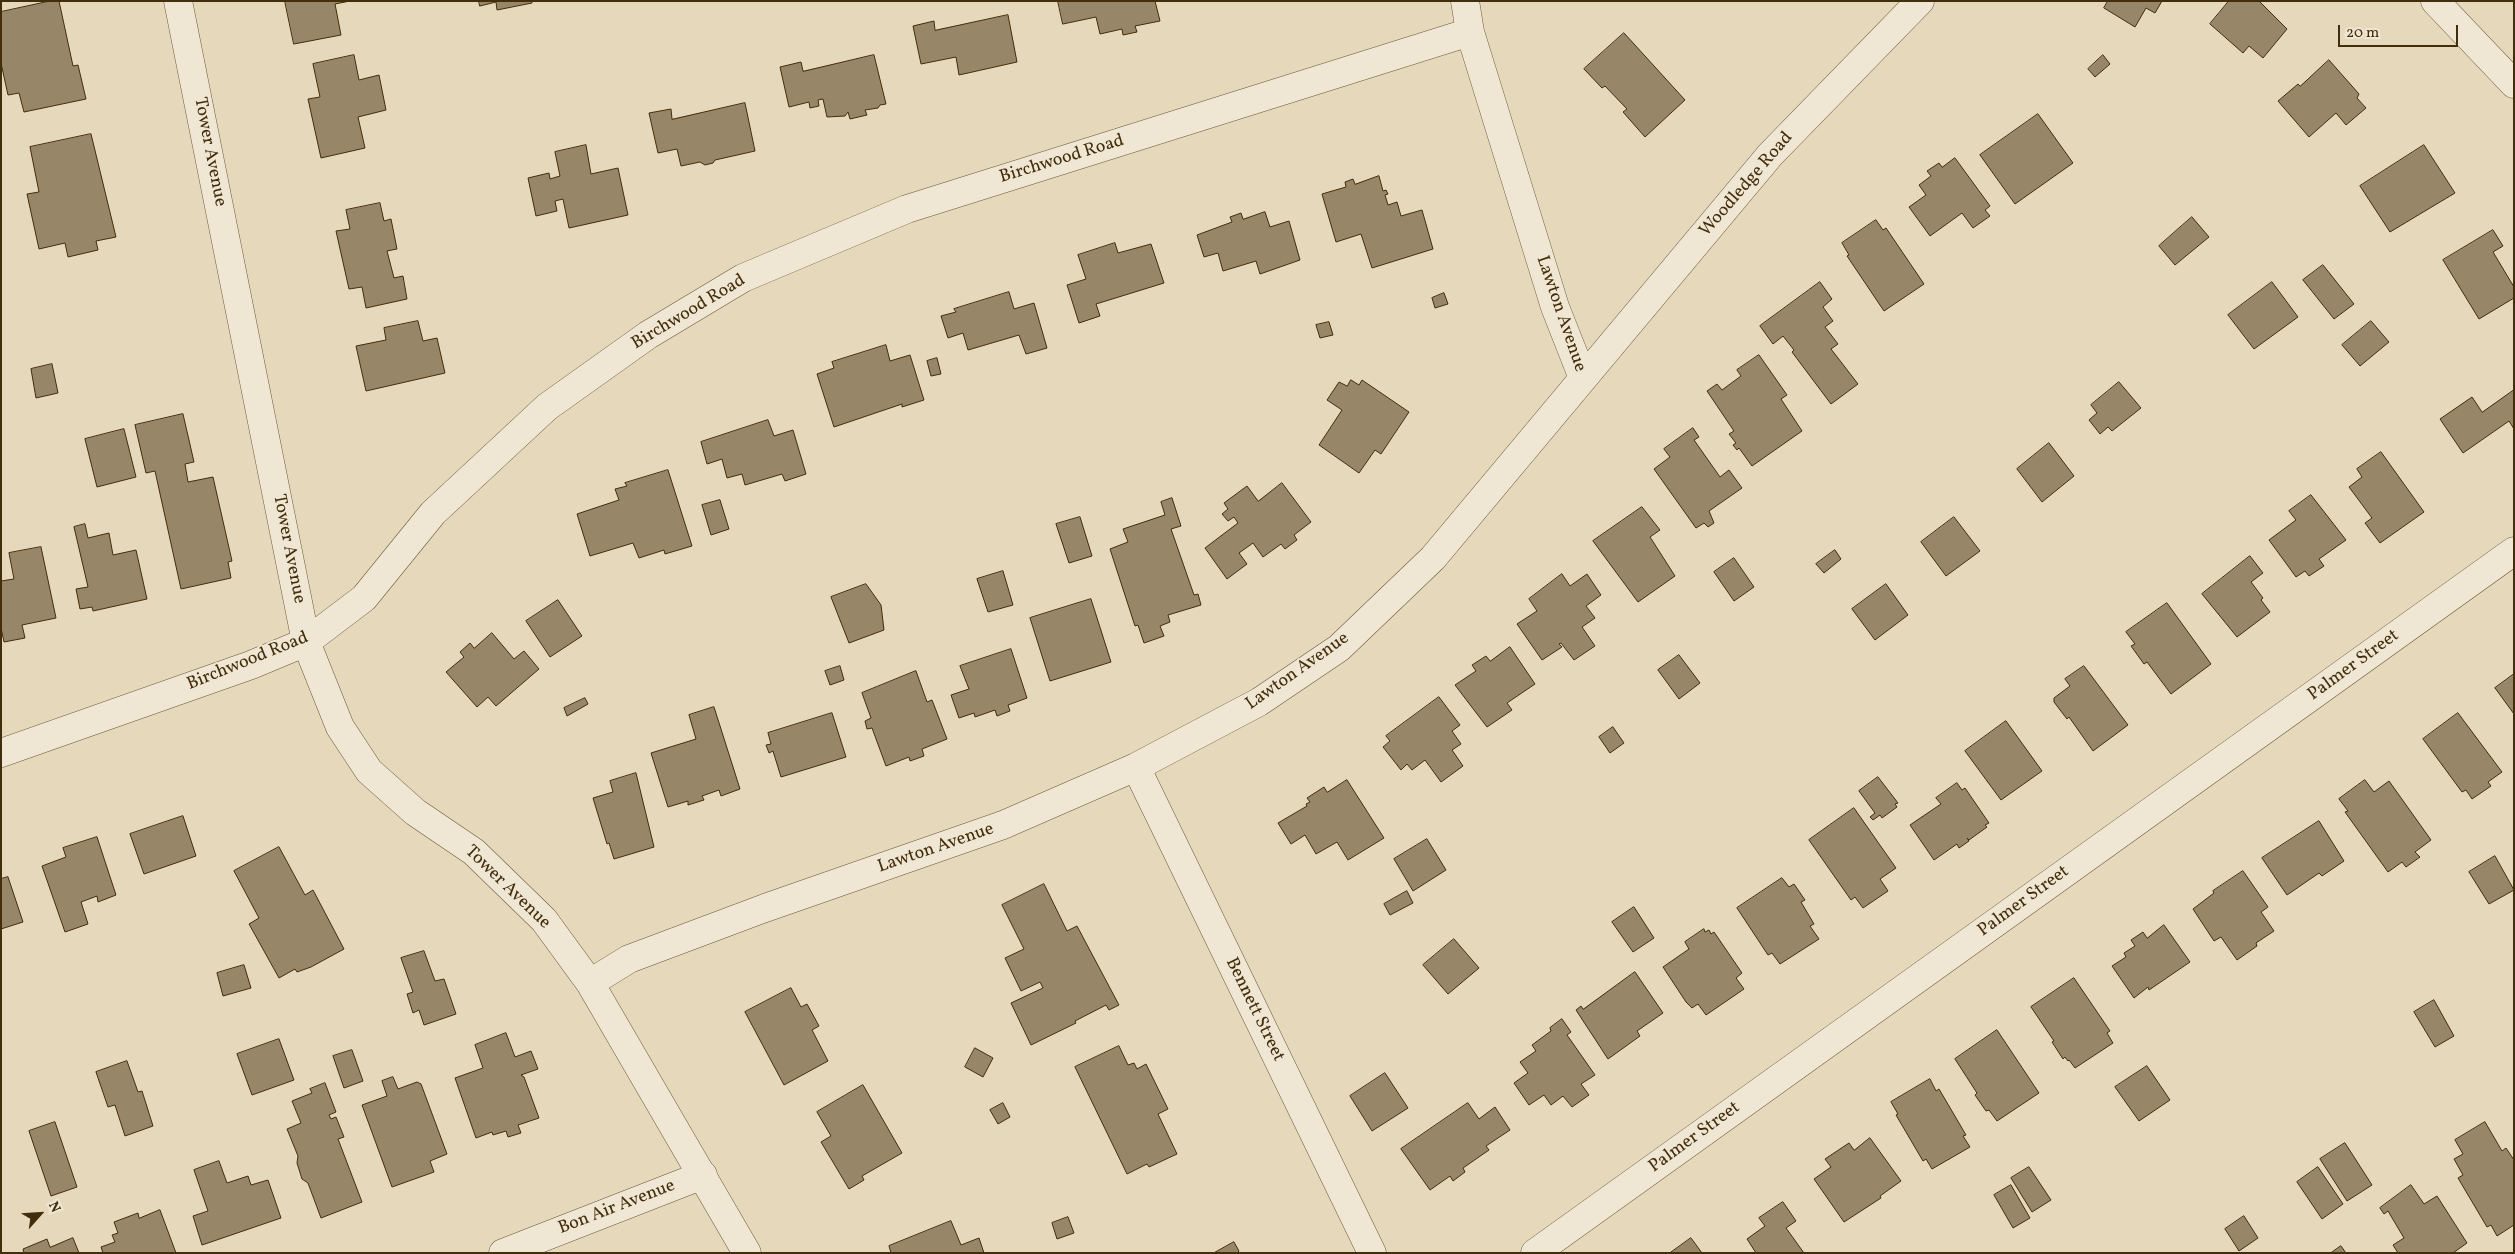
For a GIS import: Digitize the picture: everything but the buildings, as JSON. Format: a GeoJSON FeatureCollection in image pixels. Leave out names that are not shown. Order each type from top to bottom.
{"type":"FeatureCollection","features":[{"type":"Feature","properties":{"kind":"street","name":"Tower Avenue"},"geometry":{"type":"LineString","coordinates":[[178,1],[306,642],[340,727],[369,770],[415,812],[481,859],[544,920],[590,983],[747,1253]]}},
{"type":"Feature","properties":{"kind":"street","name":"Lawton Avenue"},"geometry":{"type":"LineString","coordinates":[[590,983],[629,959],[765,908],[1003,825],[1136,768],[1259,702],[1339,648],[1433,558],[1583,378],[1555,307],[1470,32],[1465,1]]}},
{"type":"Feature","properties":{"kind":"street","name":"Woodledge Road"},"geometry":{"type":"LineString","coordinates":[[1583,378],[1770,155],[1920,1]]}},
{"type":"Feature","properties":{"kind":"street"},"geometry":{"type":"LineString","coordinates":[[2435,1],[2514,84]]}},
{"type":"Feature","properties":{"kind":"street","name":"Birchwood Road"},"geometry":{"type":"LineString","coordinates":[[1,752],[251,665],[306,642],[364,598],[433,513],[547,407],[648,335],[743,278],[907,209],[1470,32]]}},
{"type":"Feature","properties":{"kind":"street","name":"Palmer Street"},"geometry":{"type":"LineString","coordinates":[[1535,1253],[2514,551]]}},
{"type":"Feature","properties":{"kind":"street","name":"Bennett Street"},"geometry":{"type":"LineString","coordinates":[[1136,768],[1372,1253]]}},
{"type":"Feature","properties":{"kind":"street","name":"Bon Air Avenue"},"geometry":{"type":"LineString","coordinates":[[503,1253],[702,1175]]}}]}
